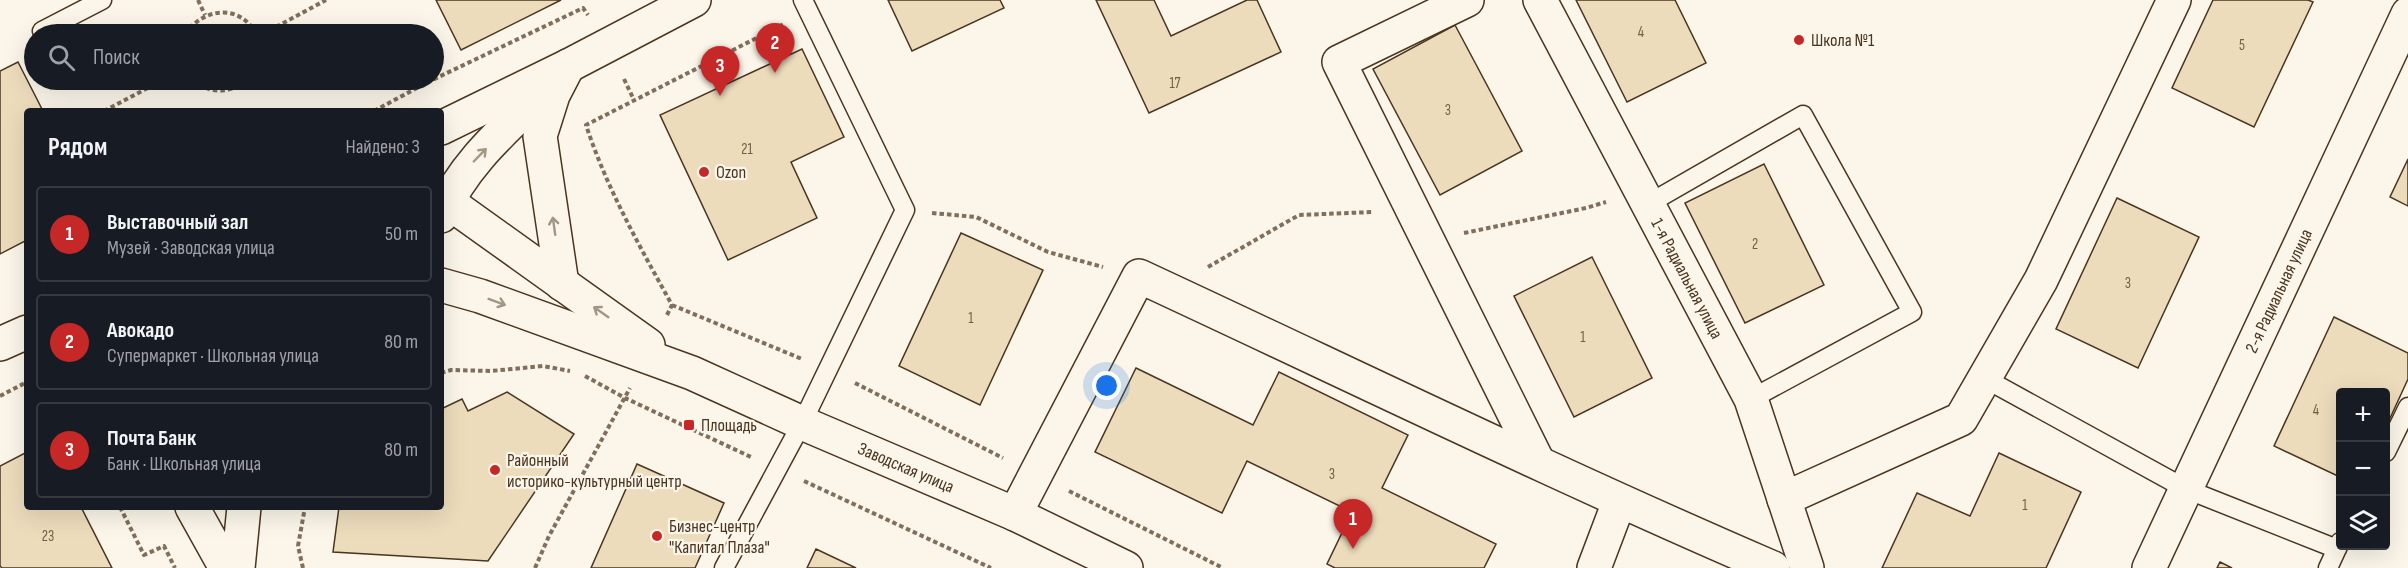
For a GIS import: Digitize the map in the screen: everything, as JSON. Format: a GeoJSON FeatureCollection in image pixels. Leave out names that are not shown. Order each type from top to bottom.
{"type":"FeatureCollection","features":[{"type":"Feature","properties":{"kind":"street"},"geometry":{"type":"LineString","coordinates":[[444,127],[568,66],[694,0]]}},
{"type":"Feature","properties":{"kind":"street"},"geometry":{"type":"LineString","coordinates":[[1467,0],[1339,62],[1538,462]]}},
{"type":"Feature","properties":{"kind":"street","name":"1-я Радиальная улица"},"geometry":{"type":"LineString","coordinates":[[1540,0],[1751,399],[1807,568]]}},
{"type":"Feature","properties":{"kind":"street"},"geometry":{"type":"LineString","coordinates":[[1784,499],[1961,419],[2041,280],[2174,0]]}},
{"type":"Feature","properties":{"kind":"street","name":"2-я Радиальная улица"},"geometry":{"type":"LineString","coordinates":[[2149,568],[2408,14]]}},
{"type":"Feature","properties":{"kind":"street"},"geometry":{"type":"LineString","coordinates":[[444,204],[475,160],[568,66]]}},
{"type":"Feature","properties":{"kind":"street"},"geometry":{"type":"LineString","coordinates":[[562,284],[540,136],[553,95],[568,66]]}},
{"type":"Feature","properties":{"kind":"street","name":"Заводская улица"},"geometry":{"type":"LineString","coordinates":[[444,206],[562,284],[648,352],[802,423],[1015,514],[1126,568]]}},
{"type":"Feature","properties":{"kind":"street"},"geometry":{"type":"LineString","coordinates":[[1015,514],[1036,474],[1153,283],[1619,502],[1773,568]]}},
{"type":"Feature","properties":{"kind":"street"},"geometry":{"type":"LineString","coordinates":[[444,286],[648,352]]}},
{"type":"Feature","properties":{"kind":"street"},"geometry":{"type":"LineString","coordinates":[[0,344],[24,333]]}},
{"type":"Feature","properties":{"kind":"street"},"geometry":{"type":"LineString","coordinates":[[1594,568],[1619,502]]}},
{"type":"Feature","properties":{"kind":"street"},"geometry":{"type":"LineString","coordinates":[[194,510],[228,568]]}},
{"type":"Feature","properties":{"kind":"street"},"geometry":{"type":"LineString","coordinates":[[212,510],[228,568]]}},
{"type":"Feature","properties":{"kind":"street"},"geometry":{"type":"LineString","coordinates":[[238,568],[244,510]]}},
{"type":"Feature","properties":{"kind":"lane"},"geometry":{"type":"LineString","coordinates":[[56,24],[102,0]]}},
{"type":"Feature","properties":{"kind":"lane"},"geometry":{"type":"LineString","coordinates":[[724,568],[802,423],[905,210],[806,6]]}},
{"type":"Feature","properties":{"kind":"lane"},"geometry":{"type":"LineString","coordinates":[[1644,197],[1803,115],[1912,312],[1751,399]]}},
{"type":"Feature","properties":{"kind":"lane"},"geometry":{"type":"LineString","coordinates":[[1984,378],[2186,489],[2336,545]]}},
{"type":"Feature","properties":{"kind":"lane"},"geometry":{"type":"LineString","coordinates":[[2390,442],[2408,407]]}},
{"type":"Feature","properties":{"kind":"lane"},"geometry":{"type":"LineString","coordinates":[[2328,568],[2337,550]]}},
{"type":"Feature","properties":{"kind":"path"},"geometry":{"type":"LineString","coordinates":[[198,0],[206,15]]}},
{"type":"Feature","properties":{"kind":"path"},"geometry":{"type":"LineString","coordinates":[[282,24],[326,0]]}},
{"type":"Feature","properties":{"kind":"path"},"geometry":{"type":"LineString","coordinates":[[806,6],[586,125],[597,158],[632,233],[672,305],[828,370],[1223,568]]}},
{"type":"Feature","properties":{"kind":"path"},"geometry":{"type":"LineString","coordinates":[[194,24],[206,15],[225,12],[237,16],[247,24]]}},
{"type":"Feature","properties":{"kind":"path"},"geometry":{"type":"LineString","coordinates":[[110,108],[145,90]]}},
{"type":"Feature","properties":{"kind":"path"},"geometry":{"type":"LineString","coordinates":[[1428,241],[1507,223],[1644,197]]}},
{"type":"Feature","properties":{"kind":"path"},"geometry":{"type":"LineString","coordinates":[[905,210],[976,217],[1048,252],[1153,283],[1299,215],[1412,209]]}},
{"type":"Feature","properties":{"kind":"path"},"geometry":{"type":"LineString","coordinates":[[535,568],[549,536],[625,398],[672,305]]}},
{"type":"Feature","properties":{"kind":"path"},"geometry":{"type":"LineString","coordinates":[[444,372],[543,366],[579,373],[625,398],[992,568]]}},
{"type":"Feature","properties":{"kind":"path"},"geometry":{"type":"LineString","coordinates":[[0,396],[24,384]]}},
{"type":"Feature","properties":{"kind":"path"},"geometry":{"type":"LineString","coordinates":[[122,510],[144,555],[164,546],[175,568]]}},
{"type":"Feature","properties":{"kind":"path"},"geometry":{"type":"LineString","coordinates":[[294,568],[303,566],[298,546],[304,510]]}},
{"type":"Feature","properties":{"kind":"building"},"geometry":{"type":"Polygon","coordinates":[[[436,0],[561,0],[461,50],[436,0]]]}},
{"type":"Feature","properties":{"kind":"building"},"geometry":{"type":"Polygon","coordinates":[[[888,0],[1000,0],[1004,8],[912,51],[888,0]]]}},
{"type":"Feature","properties":{"kind":"building"},"geometry":{"type":"Polygon","coordinates":[[[1096,0],[1154,0],[1171,36],[1247,0],[1257,0],[1281,52],[1149,113],[1096,0]]]}},
{"type":"Feature","properties":{"kind":"building"},"geometry":{"type":"Polygon","coordinates":[[[1576,0],[1675,0],[1706,63],[1627,102],[1576,0]]]}},
{"type":"Feature","properties":{"kind":"building"},"geometry":{"type":"Polygon","coordinates":[[[2213,0],[2308,0],[2313,2],[2254,127],[2172,88],[2213,0]]]}},
{"type":"Feature","properties":{"kind":"building"},"geometry":{"type":"Polygon","coordinates":[[[1455,25],[1522,151],[1440,195],[1373,69],[1455,25]]]}},
{"type":"Feature","properties":{"kind":"building"},"geometry":{"type":"Polygon","coordinates":[[[802,49],[844,137],[791,162],[817,218],[728,260],[660,115],[802,49]]]}},
{"type":"Feature","properties":{"kind":"building"},"geometry":{"type":"Polygon","coordinates":[[[18,62],[24,74],[24,90],[32,90],[41,108],[24,108],[24,242],[0,254],[0,71],[18,62]]]}},
{"type":"Feature","properties":{"kind":"building"},"geometry":{"type":"Polygon","coordinates":[[[2408,159],[2408,206],[2390,197],[2408,159]]]}},
{"type":"Feature","properties":{"kind":"building"},"geometry":{"type":"Polygon","coordinates":[[[1764,164],[1824,285],[1745,323],[1685,203],[1764,164]]]}},
{"type":"Feature","properties":{"kind":"building"},"geometry":{"type":"Polygon","coordinates":[[[2117,198],[2199,237],[2138,368],[2056,329],[2117,198]]]}},
{"type":"Feature","properties":{"kind":"building"},"geometry":{"type":"Polygon","coordinates":[[[961,233],[1043,270],[980,405],[899,366],[961,233]]]}},
{"type":"Feature","properties":{"kind":"building"},"geometry":{"type":"Polygon","coordinates":[[[1592,257],[1652,378],[1574,417],[1514,296],[1592,257]]]}},
{"type":"Feature","properties":{"kind":"building"},"geometry":{"type":"Polygon","coordinates":[[[2334,317],[2408,353],[2408,379],[2390,418],[2390,388],[2336,388],[2336,475],[2274,446],[2334,317]]]}},
{"type":"Feature","properties":{"kind":"building"},"geometry":{"type":"Polygon","coordinates":[[[1136,368],[1253,425],[1279,372],[1408,435],[1382,488],[1496,544],[1484,568],[1335,568],[1327,564],[1352,512],[1247,461],[1222,513],[1095,452],[1136,368]]]}},
{"type":"Feature","properties":{"kind":"building","name":"Районный историко-культурный центр"},"geometry":{"type":"Polygon","coordinates":[[[507,392],[574,434],[488,561],[333,552],[339,510],[444,510],[444,408],[462,399],[468,411],[507,392]]]}},
{"type":"Feature","properties":{"kind":"building"},"geometry":{"type":"Polygon","coordinates":[[[1999,453],[2081,492],[2046,568],[1882,568],[1917,493],[1970,516],[1999,453]]]}},
{"type":"Feature","properties":{"kind":"building"},"geometry":{"type":"Polygon","coordinates":[[[24,454],[24,510],[83,510],[112,568],[2,568],[0,566],[0,466],[24,454]]]}},
{"type":"Feature","properties":{"kind":"building","name":"Бизнес-центр \"Капитал Плаза\""},"geometry":{"type":"Polygon","coordinates":[[[637,464],[724,503],[695,568],[591,568],[637,464]]]}},
{"type":"Feature","properties":{"kind":"building"},"geometry":{"type":"Polygon","coordinates":[[[816,549],[856,568],[807,568],[816,549]]]}},
{"type":"Feature","properties":{"kind":"building"},"geometry":{"type":"Polygon","coordinates":[[[2220,562],[2232,568],[2217,568],[2220,562]]]}},
{"type":"Feature","properties":{"kind":"place","name":"Школа №1"},"geometry":{"type":"Point","coordinates":[1799,40]}},
{"type":"Feature","properties":{"kind":"place","name":"Авокадо"},"geometry":{"type":"Point","coordinates":[775,73]}},
{"type":"Feature","properties":{"kind":"place","name":"Почта Банк"},"geometry":{"type":"Point","coordinates":[720,96]}},
{"type":"Feature","properties":{"kind":"place","name":"Ozon"},"geometry":{"type":"Point","coordinates":[704,172]}},
{"type":"Feature","properties":{"kind":"place","name":"Площадь"},"geometry":{"type":"Point","coordinates":[689,425]}},
{"type":"Feature","properties":{"kind":"place","name":"Районный историко-культурный центр"},"geometry":{"type":"Point","coordinates":[495,470]}},
{"type":"Feature","properties":{"kind":"place","name":"Бизнес-центр \"Капитал Плаза\""},"geometry":{"type":"Point","coordinates":[657,536]}},
{"type":"Feature","properties":{"kind":"place","name":"Выставочный зал"},"geometry":{"type":"Point","coordinates":[1353,549]}}]}
